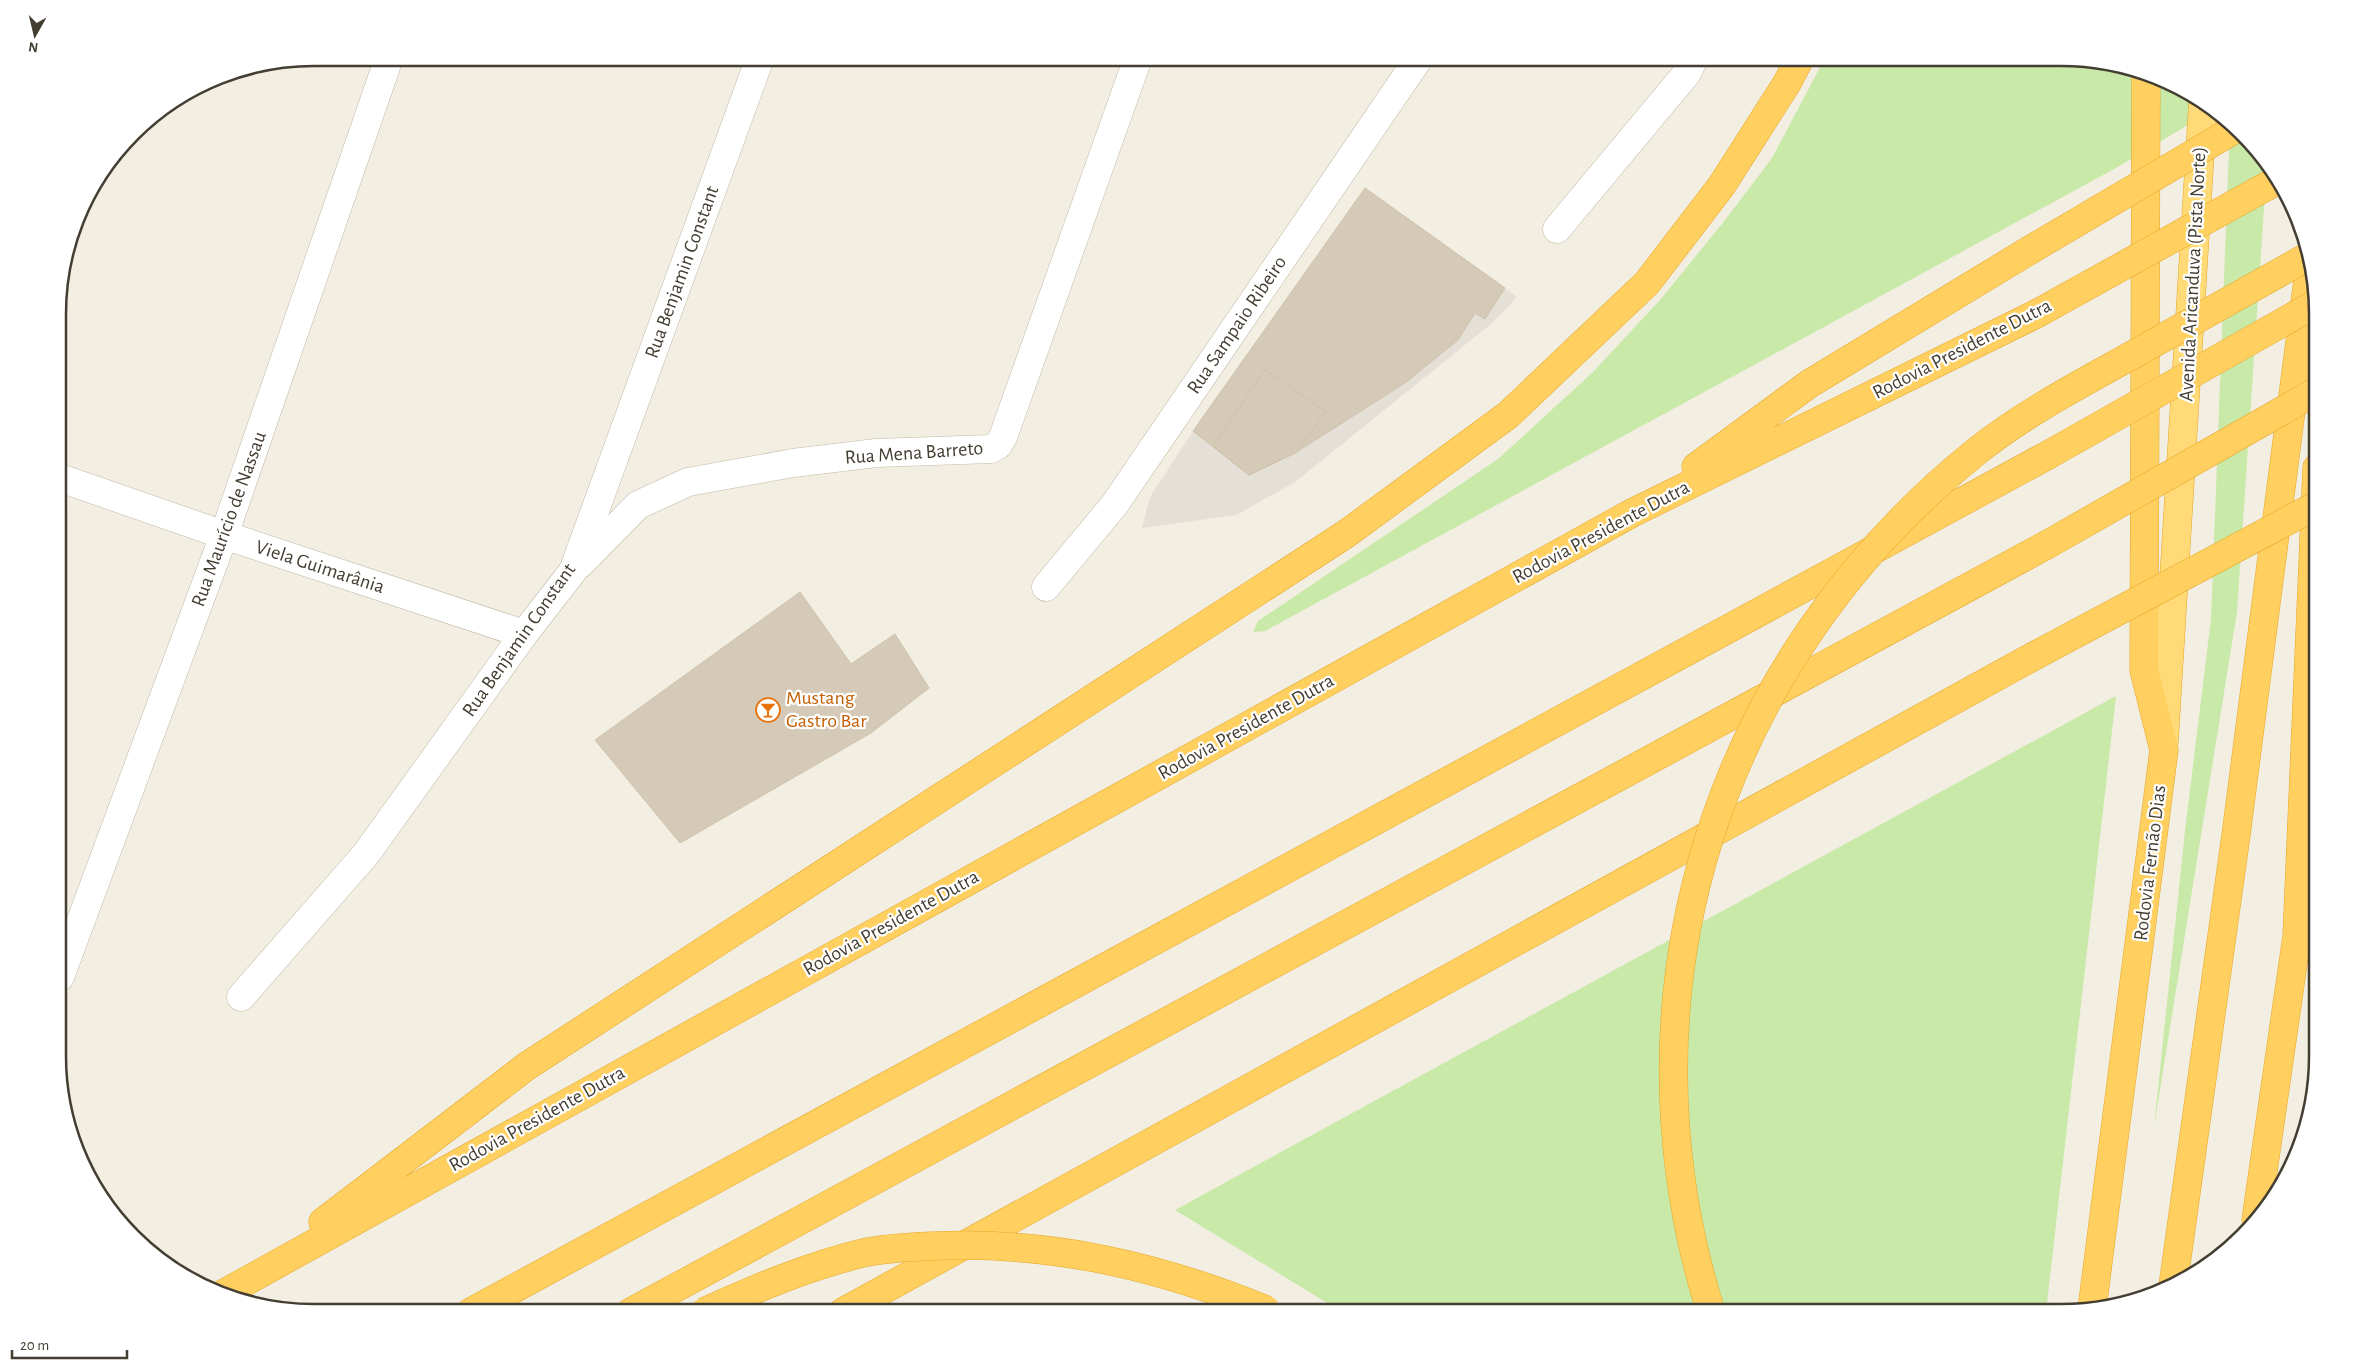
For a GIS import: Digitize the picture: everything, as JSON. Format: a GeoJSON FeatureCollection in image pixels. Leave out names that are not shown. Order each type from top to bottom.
{"type":"FeatureCollection","features":[{"type":"Feature","properties":{"kind":"highway"},"geometry":{"type":"LineString","coordinates":[[248,1279],[528,1066],[1346,534],[1508,415],[1647,283],[1722,186],[1796,66]]}},
{"type":"Feature","properties":{"kind":"highway"},"geometry":{"type":"LineString","coordinates":[[2146,81],[2144,670],[2164,750]]}},
{"type":"Feature","properties":{"kind":"highway","name":"Avenida Aricanduva (Pista Norte)"},"geometry":{"type":"LineString","coordinates":[[2184,415],[2203,111]]}},
{"type":"Feature","properties":{"kind":"highway"},"geometry":{"type":"LineString","coordinates":[[1632,513],[1809,384],[2030,250],[2229,133]]}},
{"type":"Feature","properties":{"kind":"highway","name":"Rodovia Presidente Dutra"},"geometry":{"type":"LineString","coordinates":[[230,1290],[1632,513],[2036,314],[2272,183]]}},
{"type":"Feature","properties":{"kind":"highway"},"geometry":{"type":"LineString","coordinates":[[1708,1304],[1699,1275],[1686,1214],[1677,1152],[1673,1089],[1674,1027],[1680,964],[1691,903],[1709,837],[1732,772],[1795,651],[1834,595],[1878,542],[1926,494],[1979,449],[2035,410],[2303,260]]}},
{"type":"Feature","properties":{"kind":"highway"},"geometry":{"type":"LineString","coordinates":[[2174,1276],[2236,835],[2307,285]]}},
{"type":"Feature","properties":{"kind":"highway"},"geometry":{"type":"LineString","coordinates":[[486,1304],[2048,455],[2309,308]]}},
{"type":"Feature","properties":{"kind":"highway"},"geometry":{"type":"LineString","coordinates":[[646,1304],[2050,543],[2309,395]]}},
{"type":"Feature","properties":{"kind":"highway","name":"Rodovia Fernão Dias"},"geometry":{"type":"LineString","coordinates":[[2093,1302],[2164,750],[2184,415]]}},
{"type":"Feature","properties":{"kind":"highway"},"geometry":{"type":"LineString","coordinates":[[858,1304],[2034,656],[2309,509]]}},
{"type":"Feature","properties":{"kind":"highway"},"geometry":{"type":"LineString","coordinates":[[2258,1207],[2297,936],[2309,655]]}},
{"type":"Feature","properties":{"kind":"highway"},"geometry":{"type":"LineString","coordinates":[[721,1304],[764,1284],[863,1253],[954,1246],[1044,1250],[1090,1256],[1178,1277],[1249,1304]]}},
{"type":"Feature","properties":{"kind":"street","name":"Rua Maurício de Nassau"},"geometry":{"type":"LineString","coordinates":[[66,961],[224,535],[386,66]]}},
{"type":"Feature","properties":{"kind":"street","name":"Rua Benjamin Constant"},"geometry":{"type":"LineString","coordinates":[[241,997],[366,854],[524,634],[573,571],[757,66]]}},
{"type":"Feature","properties":{"kind":"street","name":"Rua Mena Barreto"},"geometry":{"type":"LineString","coordinates":[[573,571],[638,505],[688,482],[793,463],[876,454],[991,448],[998,445],[1004,438],[1135,66]]}},
{"type":"Feature","properties":{"kind":"street","name":"Rua Sampaio Ribeiro"},"geometry":{"type":"LineString","coordinates":[[1046,587],[1115,504],[1414,66]]}},
{"type":"Feature","properties":{"kind":"street"},"geometry":{"type":"LineString","coordinates":[[1557,229],[1687,73],[1690,66]]}},
{"type":"Feature","properties":{"kind":"street","name":"Viela Guimarânia"},"geometry":{"type":"LineString","coordinates":[[66,480],[224,535],[524,634]]}},
{"type":"Feature","properties":{"kind":"shaded area"},"geometry":{"type":"Polygon","coordinates":[[[1365,188],[1517,297],[1491,324],[1295,482],[1236,515],[1142,528],[1150,497],[1193,431],[1365,188]]]}},
{"type":"Feature","properties":{"kind":"green space"},"geometry":{"type":"Polygon","coordinates":[[[1821,66],[2061,66],[2094,68],[2141,79],[2156,85],[2185,99],[2207,114],[2116,168],[1265,631],[1253,632],[1258,621],[1498,459],[1592,373],[1660,300],[1722,224],[1772,158],[1821,66]]]}},
{"type":"Feature","properties":{"kind":"green space"},"geometry":{"type":"Polygon","coordinates":[[[2230,133],[2258,163],[2266,175],[2237,612],[2154,1127],[2185,831],[2211,619],[2230,133]]]}},
{"type":"Feature","properties":{"kind":"green space"},"geometry":{"type":"Polygon","coordinates":[[[2116,696],[2047,1304],[1329,1304],[1175,1210],[2116,696]]]}},
{"type":"Feature","properties":{"kind":"building"},"geometry":{"type":"Polygon","coordinates":[[[1365,188],[1505,288],[1485,319],[1475,313],[1458,340],[1405,383],[1295,453],[1249,475],[1193,431],[1365,188]]]}},
{"type":"Feature","properties":{"kind":"building"},"geometry":{"type":"Polygon","coordinates":[[[1265,370],[1326,412],[1295,453],[1249,475],[1213,446],[1265,370]]]}},
{"type":"Feature","properties":{"kind":"building","name":"Mustang Gastro Bar"},"geometry":{"type":"Polygon","coordinates":[[[800,592],[851,664],[895,634],[929,688],[871,733],[680,843],[595,740],[800,592]]]}},
{"type":"Feature","properties":{"kind":"place","name":"Mustang Gastro Bar"},"geometry":{"type":"Point","coordinates":[768,710]}}]}
